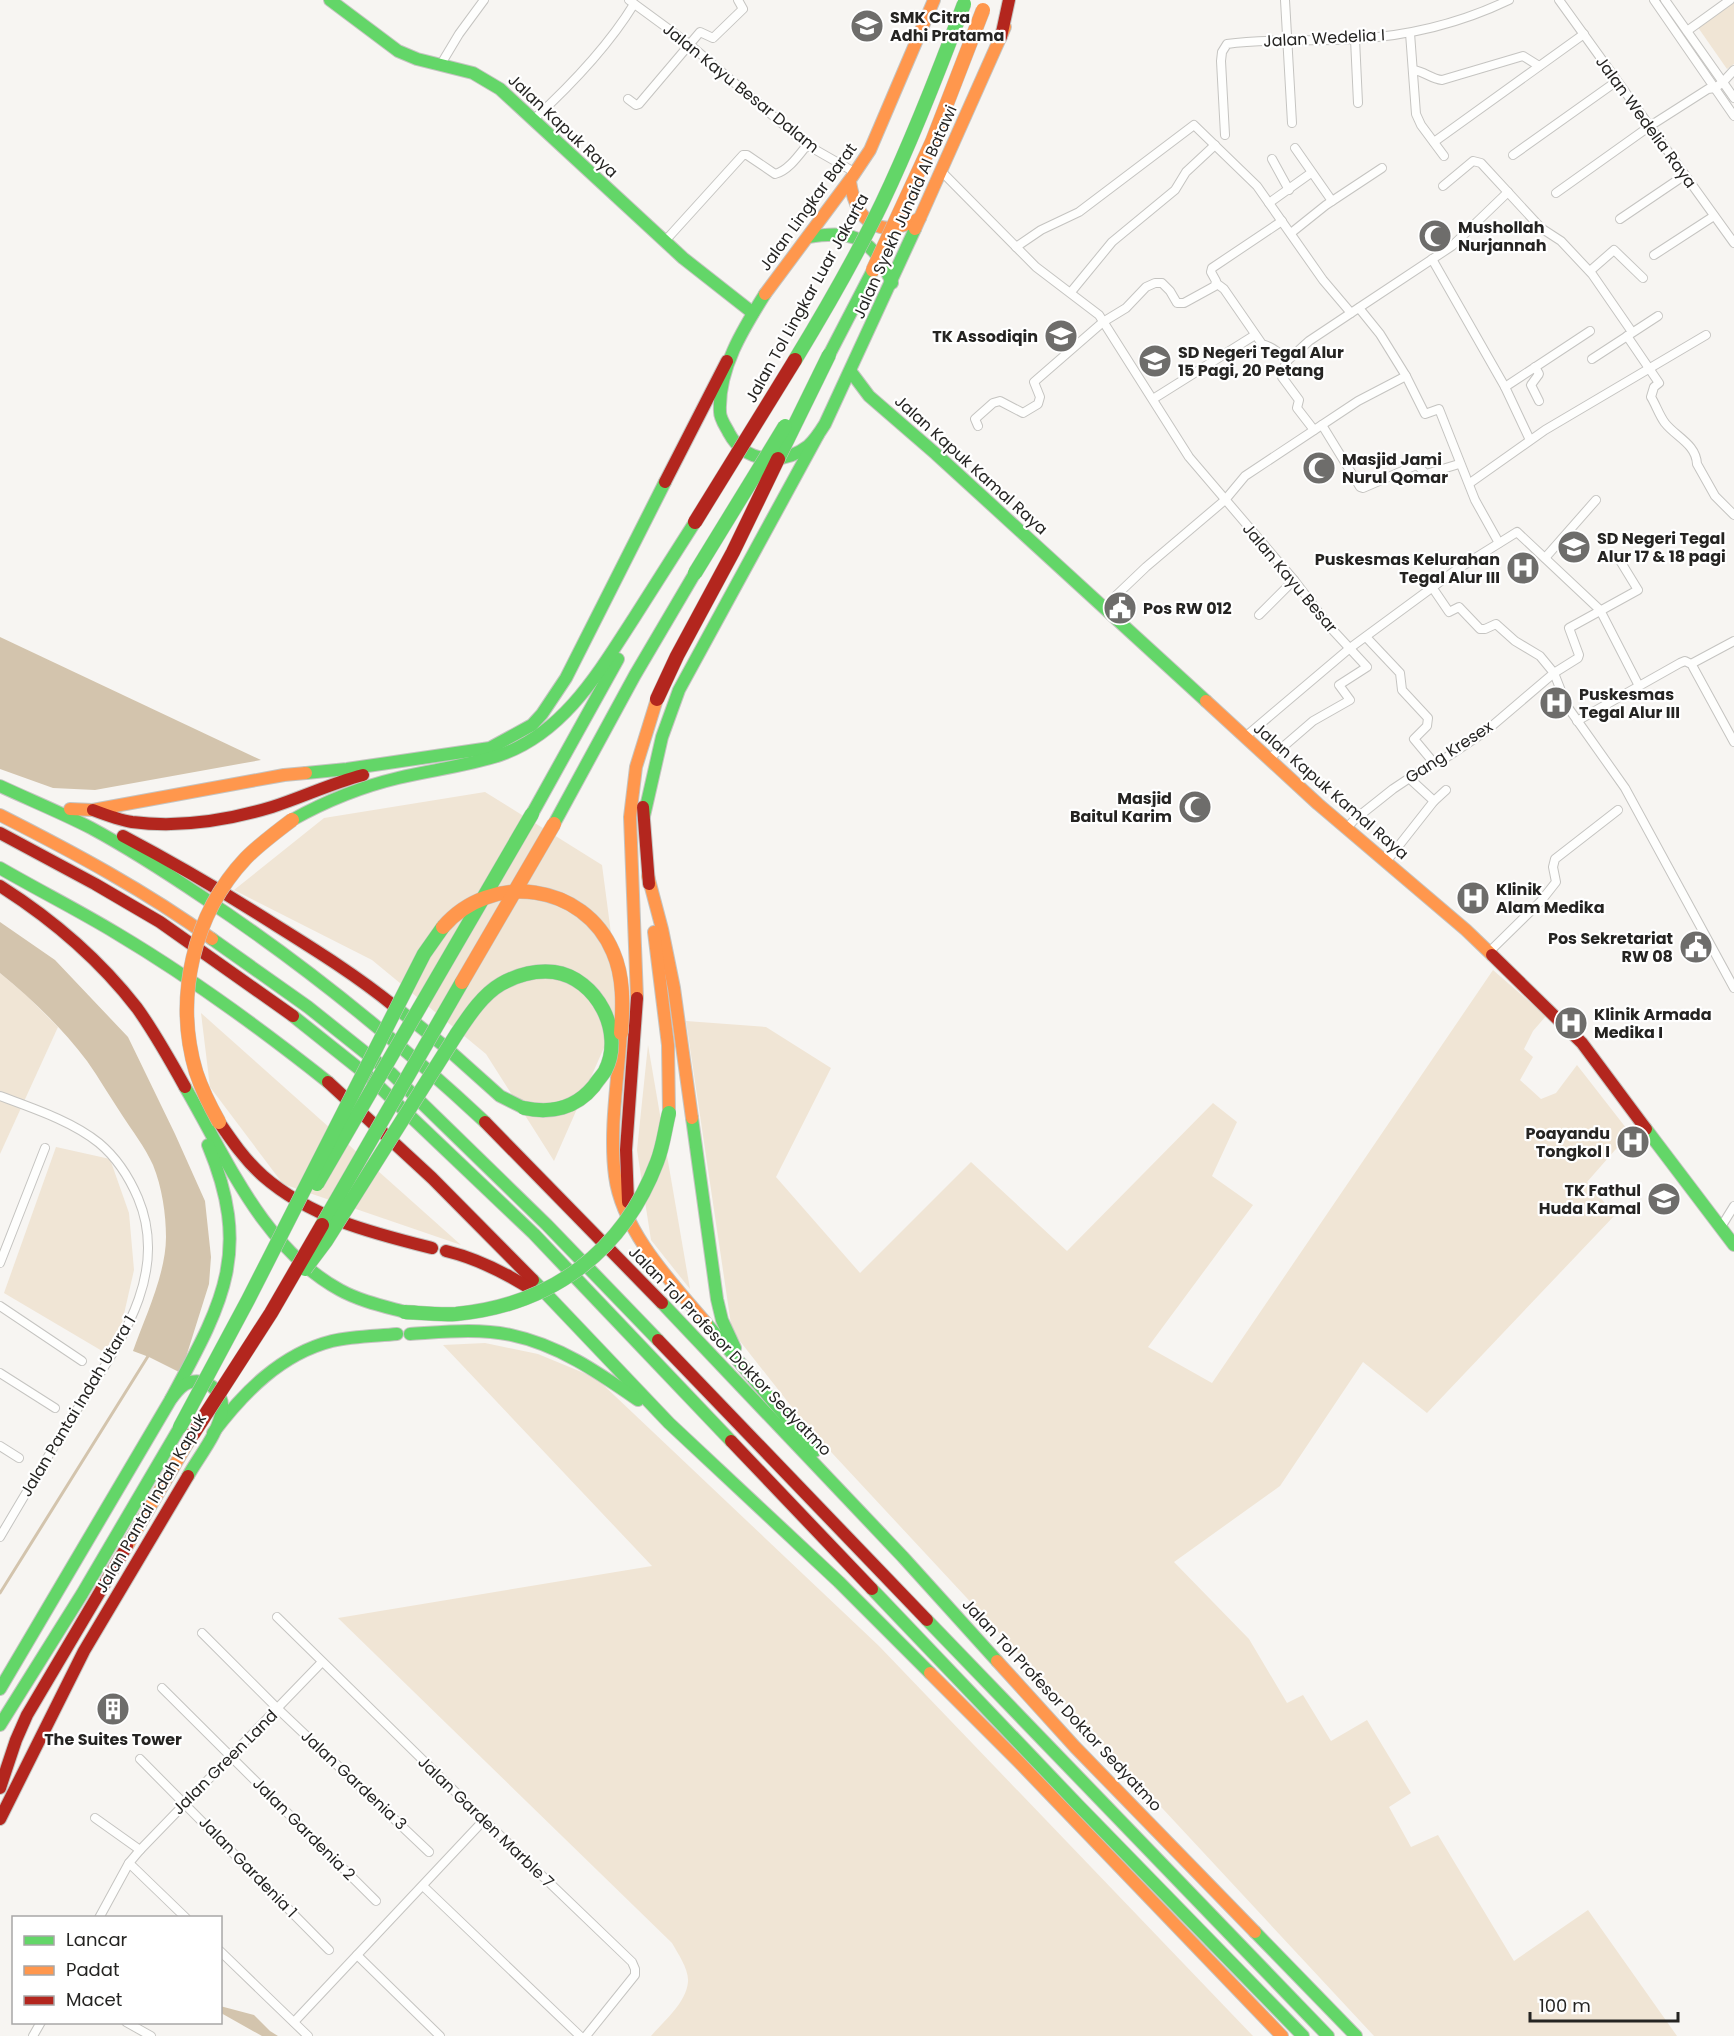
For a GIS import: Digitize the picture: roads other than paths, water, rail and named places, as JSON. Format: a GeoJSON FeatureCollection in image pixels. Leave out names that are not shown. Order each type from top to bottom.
{"type":"FeatureCollection","features":[{"type":"Feature","properties":{"kind":"main road","name":"Jalan Kapuk Raya"},"geometry":{"type":"LineString","coordinates":[[330,0],[398,51],[417,59],[462,69],[489,81],[665,241],[753,313]]}},
{"type":"Feature","properties":{"kind":"main road","name":"Jalan Lingkar Barat"},"geometry":{"type":"LineString","coordinates":[[727,361],[753,313],[870,151],[934,0]]}},
{"type":"Feature","properties":{"kind":"main road"},"geometry":{"type":"LineString","coordinates":[[1001,37],[1009,0]]}},
{"type":"Feature","properties":{"kind":"main road","name":"Jalan Syekh Junaid Al Batawi"},"geometry":{"type":"LineString","coordinates":[[644,816],[662,737],[679,690],[851,372],[1001,37],[1014,0]]}},
{"type":"Feature","properties":{"kind":"main road","name":"Jalan Tol Lingkar Luar Jakarta"},"geometry":{"type":"LineString","coordinates":[[668,568],[815,326],[867,233],[917,125],[965,2]]}},
{"type":"Feature","properties":{"kind":"main road"},"geometry":{"type":"LineString","coordinates":[[632,1222],[629,1212],[627,1174],[637,998],[630,825],[638,755],[657,699],[677,656],[733,552],[888,240],[954,88],[985,5]]}},
{"type":"Feature","properties":{"kind":"main road"},"geometry":{"type":"LineString","coordinates":[[853,177],[853,203],[864,219],[885,230],[903,228],[920,218]]}},
{"type":"Feature","properties":{"kind":"main road"},"geometry":{"type":"LineString","coordinates":[[808,237],[827,234],[847,235],[861,241],[873,249],[892,283]]}},
{"type":"Feature","properties":{"kind":"main road"},"geometry":{"type":"LineString","coordinates":[[271,1313],[554,824],[635,675],[829,355]]}},
{"type":"Feature","properties":{"kind":"main road"},"geometry":{"type":"LineString","coordinates":[[727,361],[720,385],[718,407],[723,426],[735,444],[749,454],[772,460],[807,447],[818,435]]}},
{"type":"Feature","properties":{"kind":"main road"},"geometry":{"type":"LineString","coordinates":[[93,810],[284,775],[347,769],[474,751],[505,741],[532,725],[566,678],[727,361]]}},
{"type":"Feature","properties":{"kind":"main road","name":"Jalan Kapuk Kamal Raya"},"geometry":{"type":"LineString","coordinates":[[851,372],[869,396],[936,454],[1269,759],[1466,930],[1539,999],[1582,1043],[1734,1245]]}},
{"type":"Feature","properties":{"kind":"main road","name":"Jalan Kapuk Kamal Raya"},"geometry":{"type":"LineString","coordinates":[[841,392],[856,392],[869,396]]}},
{"type":"Feature","properties":{"kind":"main road"},"geometry":{"type":"LineString","coordinates":[[558,1306],[492,1266],[465,1255],[349,1225],[328,1217],[282,1193],[253,1168],[229,1138],[203,1092],[191,1050],[186,1012],[190,975],[203,927],[217,898],[250,853],[292,820],[328,801],[362,788],[501,755],[535,739],[578,699],[668,568]]}},
{"type":"Feature","properties":{"kind":"main road"},"geometry":{"type":"LineString","coordinates":[[248,1300],[532,814],[668,568]]}},
{"type":"Feature","properties":{"kind":"main road"},"geometry":{"type":"LineString","coordinates":[[0,886],[52,921],[103,968],[137,1010],[166,1054],[242,1188],[283,1245],[311,1271],[336,1287],[376,1305],[405,1312],[442,1315],[498,1308],[536,1295],[574,1274],[610,1242],[638,1206],[659,1162],[669,1113],[671,1088],[669,1048],[648,876],[642,794],[652,714]]}},
{"type":"Feature","properties":{"kind":"main road"},"geometry":{"type":"LineString","coordinates":[[70,808],[93,810],[135,823],[204,820],[267,808],[331,783],[357,776],[421,763],[501,755]]}},
{"type":"Feature","properties":{"kind":"main road"},"geometry":{"type":"LineString","coordinates":[[0,1725],[186,1430],[326,1241],[456,1035],[476,1007],[496,987],[517,975],[541,970],[556,971],[580,982],[592,991],[607,1017],[611,1033],[610,1059],[598,1083],[591,1091],[574,1103],[552,1111],[524,1108],[500,1096],[443,1045],[382,996],[303,940],[165,858],[70,808],[3,787]]}},
{"type":"Feature","properties":{"kind":"main road","name":"Jalan Tol Profesor Doktor Sedyatmo"},"geometry":{"type":"LineString","coordinates":[[3,787],[91,828],[162,870],[263,938],[390,1035],[491,1127],[903,1557],[1061,1731],[1356,2036]]}},
{"type":"Feature","properties":{"kind":"main road"},"geometry":{"type":"LineString","coordinates":[[0,815],[59,845],[180,916],[308,1007],[392,1074],[547,1225],[1328,2036]]}},
{"type":"Feature","properties":{"kind":"main road"},"geometry":{"type":"LineString","coordinates":[[0,833],[95,884],[168,928],[297,1019],[410,1114],[534,1234],[1078,1805],[1303,2036]]}},
{"type":"Feature","properties":{"kind":"main road"},"geometry":{"type":"LineString","coordinates":[[0,868],[116,933],[213,996],[270,1036],[332,1085],[432,1178],[669,1423],[839,1582],[1018,1761],[1282,2036]]}},
{"type":"Feature","properties":{"kind":"main road"},"geometry":{"type":"LineString","coordinates":[[648,876],[674,988],[717,1299],[726,1330],[744,1367]]}},
{"type":"Feature","properties":{"kind":"main road"},"geometry":{"type":"LineString","coordinates":[[0,1788],[27,1715],[186,1430],[248,1300],[424,954],[445,925],[463,908],[493,893],[520,889],[553,895],[582,910],[604,935],[617,963],[622,994],[614,1167],[621,1199],[632,1222],[650,1256],[662,1271],[903,1557]]}},
{"type":"Feature","properties":{"kind":"main road"},"geometry":{"type":"LineString","coordinates":[[166,1054],[215,1162],[227,1200],[230,1232],[228,1266],[220,1299],[171,1399]]}},
{"type":"Feature","properties":{"kind":"main road"},"geometry":{"type":"LineString","coordinates":[[213,1432],[248,1391],[273,1370],[300,1353],[321,1344],[338,1340],[404,1334],[471,1331],[509,1335],[536,1342],[587,1365],[669,1423]]}},
{"type":"Feature","properties":{"kind":"main road","name":"Jalan Pantai Indah Kapuk"},"geometry":{"type":"LineString","coordinates":[[0,1689],[171,1399],[190,1382],[206,1382],[214,1388],[222,1406],[213,1432],[84,1651],[0,1819]]}},
{"type":"Feature","properties":{"kind":"street"},"geometry":{"type":"LineString","coordinates":[[441,64],[484,0]]}},
{"type":"Feature","properties":{"kind":"street"},"geometry":{"type":"LineString","coordinates":[[628,99],[639,104],[700,32],[713,38],[743,9],[738,0]]}},
{"type":"Feature","properties":{"kind":"street"},"geometry":{"type":"LineString","coordinates":[[1285,0],[1292,123]]}},
{"type":"Feature","properties":{"kind":"street","name":"Jalan Wedelia I"},"geometry":{"type":"LineString","coordinates":[[1225,135],[1221,61],[1222,52],[1227,44],[1355,39],[1410,33],[1470,16],[1509,0]]}},
{"type":"Feature","properties":{"kind":"street","name":"Jalan Wedelia Raya"},"geometry":{"type":"LineString","coordinates":[[1559,0],[1734,243]]}},
{"type":"Feature","properties":{"kind":"street"},"geometry":{"type":"LineString","coordinates":[[1654,0],[1734,116]]}},
{"type":"Feature","properties":{"kind":"street"},"geometry":{"type":"LineString","coordinates":[[1665,0],[1723,79],[1734,98]]}},
{"type":"Feature","properties":{"kind":"street"},"geometry":{"type":"LineString","coordinates":[[1687,31],[1730,0]]}},
{"type":"Feature","properties":{"kind":"street"},"geometry":{"type":"LineString","coordinates":[[533,120],[590,63],[625,19],[632,2]]}},
{"type":"Feature","properties":{"kind":"street","name":"Jalan Kayu Besar Dalam"},"geometry":{"type":"LineString","coordinates":[[632,2],[688,44],[807,145],[853,177]]}},
{"type":"Feature","properties":{"kind":"street"},"geometry":{"type":"LineString","coordinates":[[1410,33],[1416,114],[1421,125],[1444,156]]}},
{"type":"Feature","properties":{"kind":"street"},"geometry":{"type":"LineString","coordinates":[[1434,142],[1584,34]]}},
{"type":"Feature","properties":{"kind":"street"},"geometry":{"type":"LineString","coordinates":[[1355,39],[1358,103]]}},
{"type":"Feature","properties":{"kind":"street"},"geometry":{"type":"LineString","coordinates":[[1413,70],[1442,80],[1523,56],[1539,66]]}},
{"type":"Feature","properties":{"kind":"street"},"geometry":{"type":"LineString","coordinates":[[1556,193],[1734,70]]}},
{"type":"Feature","properties":{"kind":"street"},"geometry":{"type":"LineString","coordinates":[[1513,155],[1617,81]]}},
{"type":"Feature","properties":{"kind":"street"},"geometry":{"type":"LineString","coordinates":[[1016,246],[1041,230],[1079,212],[1192,126],[1197,126],[1257,186],[1323,280],[1380,334],[1406,376],[1425,414],[1439,410],[1446,422],[1475,500],[1499,543],[1517,532],[1600,609],[1639,686]]}},
{"type":"Feature","properties":{"kind":"street"},"geometry":{"type":"LineString","coordinates":[[665,241],[743,155],[747,155],[775,174],[779,174],[807,145]]}},
{"type":"Feature","properties":{"kind":"street"},"geometry":{"type":"LineString","coordinates":[[1071,292],[1112,242],[1175,190],[1186,172],[1219,148]]}},
{"type":"Feature","properties":{"kind":"street"},"geometry":{"type":"LineString","coordinates":[[1295,148],[1332,201]]}},
{"type":"Feature","properties":{"kind":"street"},"geometry":{"type":"LineString","coordinates":[[1272,159],[1289,190]]}},
{"type":"Feature","properties":{"kind":"street"},"geometry":{"type":"LineString","coordinates":[[1443,186],[1469,164],[1478,161],[1541,228],[1561,241],[1590,271],[1659,383],[1654,387],[1651,397],[1666,424],[1691,447],[1697,464],[1715,496],[1734,515]]}},
{"type":"Feature","properties":{"kind":"street"},"geometry":{"type":"LineString","coordinates":[[1291,233],[1332,201],[1382,168]]}},
{"type":"Feature","properties":{"kind":"street","name":"Jalan Kayu Besar"},"geometry":{"type":"LineString","coordinates":[[941,171],[1036,267],[1099,315],[1189,457],[1294,580],[1329,626],[1350,648],[1456,570],[1499,543]]}},
{"type":"Feature","properties":{"kind":"street"},"geometry":{"type":"LineString","coordinates":[[1269,203],[1311,173]]}},
{"type":"Feature","properties":{"kind":"street"},"geometry":{"type":"LineString","coordinates":[[1620,219],[1685,175]]}},
{"type":"Feature","properties":{"kind":"street"},"geometry":{"type":"LineString","coordinates":[[1460,464],[1426,474],[1417,465],[1363,488],[1360,487],[1318,427],[1298,408],[1299,400],[1281,374],[1287,362],[1309,341],[1452,246],[1508,192]]}},
{"type":"Feature","properties":{"kind":"street"},"geometry":{"type":"LineString","coordinates":[[1654,255],[1714,216]]}},
{"type":"Feature","properties":{"kind":"street"},"geometry":{"type":"LineString","coordinates":[[1282,221],[1212,268],[1211,271],[1216,284],[1224,289],[1262,344],[1279,352],[1287,362]]}},
{"type":"Feature","properties":{"kind":"street"},"geometry":{"type":"LineString","coordinates":[[1590,271],[1614,250],[1643,278]]}},
{"type":"Feature","properties":{"kind":"street"},"geometry":{"type":"LineString","coordinates":[[1432,260],[1505,387],[1530,440]]}},
{"type":"Feature","properties":{"kind":"street"},"geometry":{"type":"LineString","coordinates":[[978,426],[975,419],[993,403],[1000,401],[1023,413],[1038,404],[1040,397],[1034,382],[1103,322],[1126,308],[1146,287],[1160,282],[1170,291],[1174,301],[1179,304],[1209,290],[1216,284]]}},
{"type":"Feature","properties":{"kind":"street"},"geometry":{"type":"LineString","coordinates":[[1592,359],[1658,316]]}},
{"type":"Feature","properties":{"kind":"street"},"geometry":{"type":"LineString","coordinates":[[1505,387],[1590,331]]}},
{"type":"Feature","properties":{"kind":"street"},"geometry":{"type":"LineString","coordinates":[[1153,399],[1255,335]]}},
{"type":"Feature","properties":{"kind":"street"},"geometry":{"type":"LineString","coordinates":[[1470,483],[1545,430],[1706,335]]}},
{"type":"Feature","properties":{"kind":"street"},"geometry":{"type":"LineString","coordinates":[[1535,367],[1539,374],[1531,385],[1539,401]]}},
{"type":"Feature","properties":{"kind":"street"},"geometry":{"type":"LineString","coordinates":[[1103,608],[1146,567],[1225,500],[1245,476],[1358,401],[1406,376]]}},
{"type":"Feature","properties":{"kind":"street"},"geometry":{"type":"LineString","coordinates":[[1545,558],[1596,500]]}},
{"type":"Feature","properties":{"kind":"street","name":"Gang Kresex"},"geometry":{"type":"LineString","coordinates":[[1347,828],[1353,820],[1409,778],[1444,759],[1486,731],[1554,674],[1579,657],[1569,628],[1638,590],[1619,559]]}},
{"type":"Feature","properties":{"kind":"street"},"geometry":{"type":"LineString","coordinates":[[1259,615],[1294,580]]}},
{"type":"Feature","properties":{"kind":"street"},"geometry":{"type":"LineString","coordinates":[[1432,587],[1449,612],[1459,607],[1480,629],[1496,624],[1515,641],[1540,656],[1554,674],[1567,706],[1625,788],[1734,988]]}},
{"type":"Feature","properties":{"kind":"street"},"geometry":{"type":"LineString","coordinates":[[1366,637],[1400,673],[1402,690],[1428,718],[1427,726],[1414,739],[1434,763]]}},
{"type":"Feature","properties":{"kind":"street"},"geometry":{"type":"LineString","coordinates":[[1577,721],[1680,663],[1685,661],[1691,664],[1734,640]]}},
{"type":"Feature","properties":{"kind":"street"},"geometry":{"type":"LineString","coordinates":[[1245,737],[1350,648],[1367,667],[1339,685],[1350,700],[1313,721],[1269,759]]}},
{"type":"Feature","properties":{"kind":"street"},"geometry":{"type":"LineString","coordinates":[[1693,668],[1734,742]]}},
{"type":"Feature","properties":{"kind":"street"},"geometry":{"type":"LineString","coordinates":[[1409,778],[1434,801]]}},
{"type":"Feature","properties":{"kind":"street"},"geometry":{"type":"LineString","coordinates":[[1386,862],[1434,801],[1446,790]]}},
{"type":"Feature","properties":{"kind":"street"},"geometry":{"type":"LineString","coordinates":[[1488,952],[1541,901],[1556,882],[1553,867],[1555,859],[1618,810]]}},
{"type":"Feature","properties":{"kind":"street","name":"Jalan Pantai Indah Utara 1"},"geometry":{"type":"LineString","coordinates":[[0,1096],[60,1119],[98,1143],[128,1175],[141,1206],[149,1240],[146,1274],[135,1311],[106,1365],[0,1537]]}},
{"type":"Feature","properties":{"kind":"street"},"geometry":{"type":"LineString","coordinates":[[0,1263],[45,1148]]}},
{"type":"Feature","properties":{"kind":"street"},"geometry":{"type":"LineString","coordinates":[[1721,1227],[1734,1206]]}},
{"type":"Feature","properties":{"kind":"street"},"geometry":{"type":"LineString","coordinates":[[0,1306],[82,1360]]}},
{"type":"Feature","properties":{"kind":"street"},"geometry":{"type":"LineString","coordinates":[[0,1373],[55,1408]]}},
{"type":"Feature","properties":{"kind":"street"},"geometry":{"type":"LineString","coordinates":[[0,1446],[20,1458]]}},
{"type":"Feature","properties":{"kind":"street","name":"Jalan Garden Marble 7"},"geometry":{"type":"LineString","coordinates":[[277,1617],[632,1962],[636,1969],[635,1975],[586,2036]]}},
{"type":"Feature","properties":{"kind":"street","name":"Jalan Gardenia 3"},"geometry":{"type":"LineString","coordinates":[[202,1633],[278,1709],[429,1852]]}},
{"type":"Feature","properties":{"kind":"street","name":"Jalan Green Land"},"geometry":{"type":"LineString","coordinates":[[100,1916],[129,1863],[140,1850],[322,1662]]}},
{"type":"Feature","properties":{"kind":"street","name":"Jalan Gardenia 2"},"geometry":{"type":"LineString","coordinates":[[162,1688],[376,1901]]}},
{"type":"Feature","properties":{"kind":"street","name":"Jalan Gardenia 1"},"geometry":{"type":"LineString","coordinates":[[140,1759],[329,1950]]}},
{"type":"Feature","properties":{"kind":"street"},"geometry":{"type":"LineString","coordinates":[[95,1818],[140,1850]]}},
{"type":"Feature","properties":{"kind":"street"},"geometry":{"type":"LineString","coordinates":[[294,2022],[484,1820]]}},
{"type":"Feature","properties":{"kind":"street"},"geometry":{"type":"LineString","coordinates":[[129,1863],[185,1916]]}},
{"type":"Feature","properties":{"kind":"street"},"geometry":{"type":"LineString","coordinates":[[423,1886],[580,2036]]}},
{"type":"Feature","properties":{"kind":"street"},"geometry":{"type":"LineString","coordinates":[[222,1953],[308,2036]]}},
{"type":"Feature","properties":{"kind":"street"},"geometry":{"type":"LineString","coordinates":[[357,1955],[440,2036]]}},
{"type":"Feature","properties":{"kind":"street"},"geometry":{"type":"LineString","coordinates":[[130,2024],[151,2036]]}},
{"type":"Feature","properties":{"kind":"waterway"},"geometry":{"type":"LineString","coordinates":[[0,1593],[150,1353]]}},
{"type":"Feature","properties":{"kind":"place","name":"SMK Citra Adhi Pratama"},"geometry":{"type":"Point","coordinates":[867,26]}},
{"type":"Feature","properties":{"kind":"place","name":"Mushollah Nurjannah"},"geometry":{"type":"Point","coordinates":[1435,236]}},
{"type":"Feature","properties":{"kind":"place","name":"TK Assodiqin"},"geometry":{"type":"Point","coordinates":[1061,336]}},
{"type":"Feature","properties":{"kind":"place","name":"SD Negeri Tegal Alur 15 Pagi, 20 Petang"},"geometry":{"type":"Point","coordinates":[1155,361]}},
{"type":"Feature","properties":{"kind":"place","name":"Masjid Jami Nurul Qomar"},"geometry":{"type":"Point","coordinates":[1319,468]}},
{"type":"Feature","properties":{"kind":"place","name":"SD Negeri Tegal Alur 17 & 18 pagi"},"geometry":{"type":"Point","coordinates":[1574,547]}},
{"type":"Feature","properties":{"kind":"place","name":"Puskesmas Kelurahan Tegal Alur III"},"geometry":{"type":"Point","coordinates":[1523,568]}},
{"type":"Feature","properties":{"kind":"place","name":"Pos RW 012"},"geometry":{"type":"Point","coordinates":[1120,608]}},
{"type":"Feature","properties":{"kind":"place","name":"Puskesmas Tegal Alur III"},"geometry":{"type":"Point","coordinates":[1556,703]}},
{"type":"Feature","properties":{"kind":"place","name":"Masjid Baitul Karim"},"geometry":{"type":"Point","coordinates":[1195,807]}},
{"type":"Feature","properties":{"kind":"place","name":"Klinik Alam Medika"},"geometry":{"type":"Point","coordinates":[1473,898]}},
{"type":"Feature","properties":{"kind":"place","name":"Pos Sekretariat RW 08"},"geometry":{"type":"Point","coordinates":[1696,947]}},
{"type":"Feature","properties":{"kind":"place","name":"Klinik Armada Medika I"},"geometry":{"type":"Point","coordinates":[1571,1023]}},
{"type":"Feature","properties":{"kind":"place","name":"Poayandu Tongkol I"},"geometry":{"type":"Point","coordinates":[1633,1142]}},
{"type":"Feature","properties":{"kind":"place","name":"TK Fathul Huda Kamal"},"geometry":{"type":"Point","coordinates":[1664,1199]}},
{"type":"Feature","properties":{"kind":"place","name":"The Suites Tower"},"geometry":{"type":"Point","coordinates":[113,1709]}}]}
